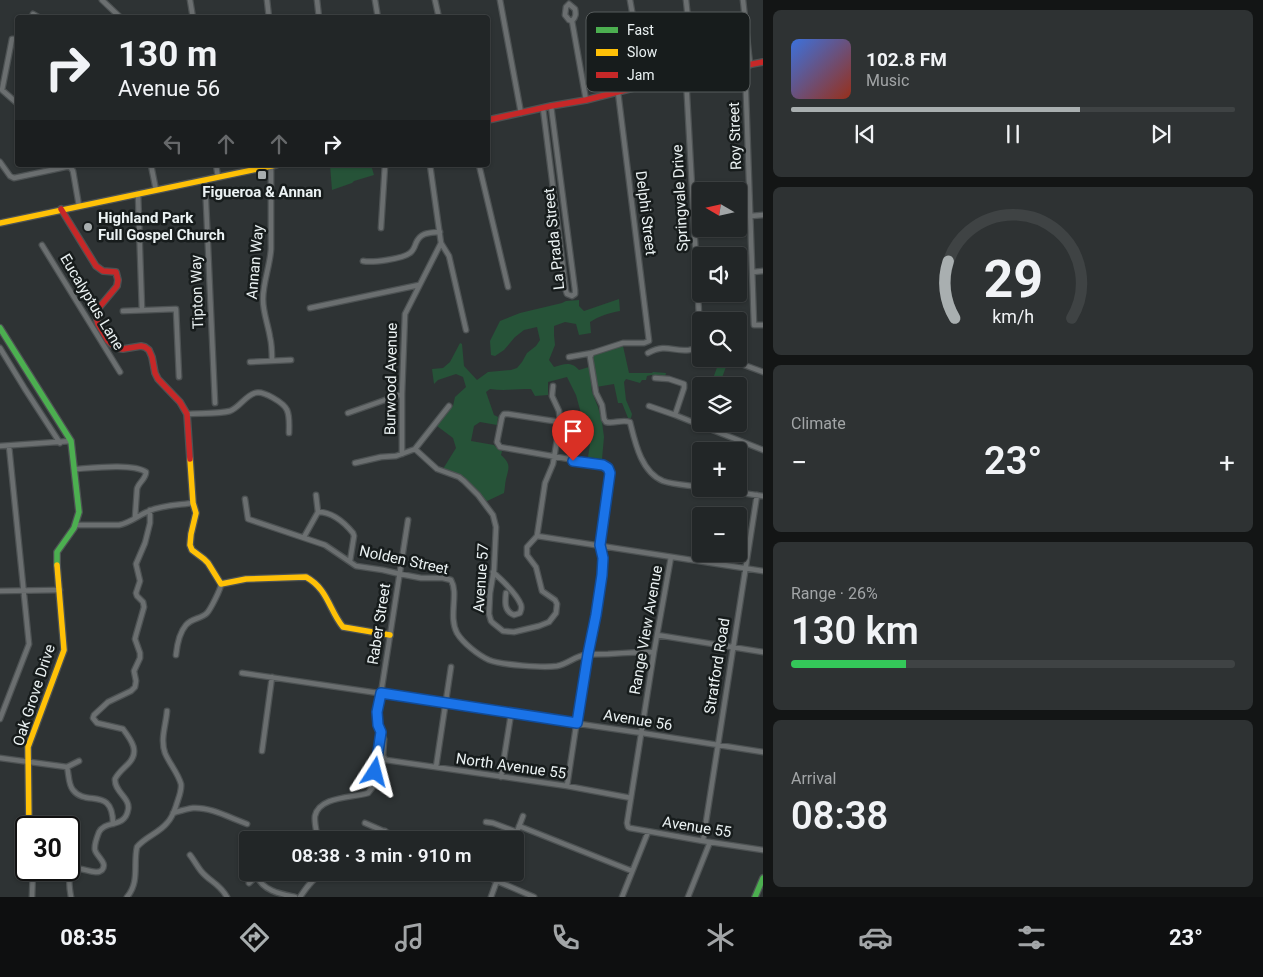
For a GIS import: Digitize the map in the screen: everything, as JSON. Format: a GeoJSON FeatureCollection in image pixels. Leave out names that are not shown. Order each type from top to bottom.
{"type":"FeatureCollection","features":[{"type":"Feature","properties":{"kind":"street"},"geometry":{"type":"LineString","coordinates":[[102,0],[118,15]]}},
{"type":"Feature","properties":{"kind":"street"},"geometry":{"type":"LineString","coordinates":[[190,0],[192,15]]}},
{"type":"Feature","properties":{"kind":"street"},"geometry":{"type":"LineString","coordinates":[[267,0],[269,15]]}},
{"type":"Feature","properties":{"kind":"street"},"geometry":{"type":"LineString","coordinates":[[317,0],[320,15]]}},
{"type":"Feature","properties":{"kind":"street"},"geometry":{"type":"LineString","coordinates":[[375,0],[378,15]]}},
{"type":"Feature","properties":{"kind":"street"},"geometry":{"type":"LineString","coordinates":[[436,0],[438,15]]}},
{"type":"Feature","properties":{"kind":"street"},"geometry":{"type":"LineString","coordinates":[[500,0],[521,112]]}},
{"type":"Feature","properties":{"kind":"street"},"geometry":{"type":"LineString","coordinates":[[572,21],[575,18],[576,9],[569,2],[565,15],[572,21],[586,100]]}},
{"type":"Feature","properties":{"kind":"street"},"geometry":{"type":"LineString","coordinates":[[15,39],[12,39],[2,90],[15,101]]}},
{"type":"Feature","properties":{"kind":"street"},"geometry":{"type":"LineString","coordinates":[[750,65],[763,62]]}},
{"type":"Feature","properties":{"kind":"street"},"geometry":{"type":"LineString","coordinates":[[490,120],[618,92]]}},
{"type":"Feature","properties":{"kind":"street","name":"Delphi Street"},"geometry":{"type":"LineString","coordinates":[[592,353],[623,343],[647,342],[649,338],[618,92]]}},
{"type":"Feature","properties":{"kind":"street","name":"Springvale Drive"},"geometry":{"type":"LineString","coordinates":[[687,92],[699,312]]}},
{"type":"Feature","properties":{"kind":"street","name":"Roy Street"},"geometry":{"type":"LineString","coordinates":[[749,92],[754,325],[763,324]]}},
{"type":"Feature","properties":{"kind":"street","name":"La Prada Street"},"geometry":{"type":"LineString","coordinates":[[543,108],[566,291],[567,294],[572,296],[575,290],[551,106]]}},
{"type":"Feature","properties":{"kind":"street"},"geometry":{"type":"LineString","coordinates":[[549,155],[557,154]]}},
{"type":"Feature","properties":{"kind":"street"},"geometry":{"type":"LineString","coordinates":[[0,162],[10,176],[14,178],[61,167]]}},
{"type":"Feature","properties":{"kind":"street"},"geometry":{"type":"LineString","coordinates":[[71,167],[79,206]]}},
{"type":"Feature","properties":{"kind":"street"},"geometry":{"type":"LineString","coordinates":[[151,167],[156,190]]}},
{"type":"Feature","properties":{"kind":"street"},"geometry":{"type":"LineString","coordinates":[[216,167],[218,177]]}},
{"type":"Feature","properties":{"kind":"street"},"geometry":{"type":"LineString","coordinates":[[0,223],[264,167]]}},
{"type":"Feature","properties":{"kind":"street","name":"Annan Way"},"geometry":{"type":"LineString","coordinates":[[272,361],[263,299],[271,249],[273,167]]}},
{"type":"Feature","properties":{"kind":"street"},"geometry":{"type":"LineString","coordinates":[[381,228],[385,167]]}},
{"type":"Feature","properties":{"kind":"street"},"geometry":{"type":"LineString","coordinates":[[430,167],[441,243],[449,256],[466,330]]}},
{"type":"Feature","properties":{"kind":"street"},"geometry":{"type":"LineString","coordinates":[[479,167],[508,286]]}},
{"type":"Feature","properties":{"kind":"street","name":"Tipton Way"},"geometry":{"type":"LineString","coordinates":[[205,180],[215,403]]}},
{"type":"Feature","properties":{"kind":"street"},"geometry":{"type":"LineString","coordinates":[[553,190],[561,189]]}},
{"type":"Feature","properties":{"kind":"street"},"geometry":{"type":"LineString","coordinates":[[138,194],[142,310]]}},
{"type":"Feature","properties":{"kind":"street"},"geometry":{"type":"LineString","coordinates":[[61,209],[99,270],[113,271],[118,275],[116,288],[96,310],[96,321],[108,346],[118,348],[140,346],[148,349],[156,378],[182,403],[188,414],[193,503],[196,511],[190,545],[194,552],[205,559],[221,584]]}},
{"type":"Feature","properties":{"kind":"street"},"geometry":{"type":"LineString","coordinates":[[751,216],[763,215]]}},
{"type":"Feature","properties":{"kind":"street"},"geometry":{"type":"LineString","coordinates":[[558,226],[566,225]]}},
{"type":"Feature","properties":{"kind":"street"},"geometry":{"type":"LineString","coordinates":[[363,261],[378,262],[410,253],[418,238],[424,233],[440,232]]}},
{"type":"Feature","properties":{"kind":"street","name":"Burwood Avenue"},"geometry":{"type":"LineString","coordinates":[[402,454],[404,319],[441,243]]}},
{"type":"Feature","properties":{"kind":"street","name":"Eucalyptus Lane"},"geometry":{"type":"LineString","coordinates":[[42,245],[91,326],[108,346],[120,372]]}},
{"type":"Feature","properties":{"kind":"street"},"geometry":{"type":"LineString","coordinates":[[563,262],[570,261]]}},
{"type":"Feature","properties":{"kind":"street"},"geometry":{"type":"LineString","coordinates":[[752,272],[763,271]]}},
{"type":"Feature","properties":{"kind":"street"},"geometry":{"type":"LineString","coordinates":[[310,308],[419,285]]}},
{"type":"Feature","properties":{"kind":"street"},"geometry":{"type":"LineString","coordinates":[[123,312],[176,309],[179,377]]}},
{"type":"Feature","properties":{"kind":"street"},"geometry":{"type":"LineString","coordinates":[[0,328],[71,441],[78,512],[76,525],[126,524],[150,510],[193,503]]}},
{"type":"Feature","properties":{"kind":"street"},"geometry":{"type":"LineString","coordinates":[[0,348],[24,389],[60,443]]}},
{"type":"Feature","properties":{"kind":"street"},"geometry":{"type":"LineString","coordinates":[[648,352],[663,348],[692,349]]}},
{"type":"Feature","properties":{"kind":"street"},"geometry":{"type":"LineString","coordinates":[[569,357],[592,353],[590,356],[596,393],[602,405],[604,418],[606,422],[612,423],[630,422],[640,456],[650,472],[665,482],[692,486]]}},
{"type":"Feature","properties":{"kind":"street"},"geometry":{"type":"LineString","coordinates":[[250,362],[291,360]]}},
{"type":"Feature","properties":{"kind":"street"},"geometry":{"type":"LineString","coordinates":[[747,366],[763,372]]}},
{"type":"Feature","properties":{"kind":"street"},"geometry":{"type":"LineString","coordinates":[[655,378],[669,379],[684,384],[675,415]]}},
{"type":"Feature","properties":{"kind":"street"},"geometry":{"type":"LineString","coordinates":[[553,386],[552,396],[559,411],[560,422],[554,457],[545,483],[537,536],[763,571]]}},
{"type":"Feature","properties":{"kind":"street"},"geometry":{"type":"LineString","coordinates":[[188,414],[229,411],[243,403],[253,394],[260,392],[270,396],[287,409],[289,434]]}},
{"type":"Feature","properties":{"kind":"street"},"geometry":{"type":"LineString","coordinates":[[348,413],[402,394]]}},
{"type":"Feature","properties":{"kind":"street"},"geometry":{"type":"LineString","coordinates":[[356,463],[402,454],[414,449],[449,406]]}},
{"type":"Feature","properties":{"kind":"street"},"geometry":{"type":"LineString","coordinates":[[649,406],[763,450]]}},
{"type":"Feature","properties":{"kind":"street"},"geometry":{"type":"LineString","coordinates":[[560,422],[504,414],[497,442],[500,447],[603,465],[608,468],[610,473],[600,545],[603,558],[602,575],[566,786]]}},
{"type":"Feature","properties":{"kind":"street"},"geometry":{"type":"LineString","coordinates":[[0,446],[71,441]]}},
{"type":"Feature","properties":{"kind":"street"},"geometry":{"type":"LineString","coordinates":[[0,719],[29,644],[9,446]]}},
{"type":"Feature","properties":{"kind":"street","name":"Avenue 57"},"geometry":{"type":"LineString","coordinates":[[414,449],[437,469],[459,477],[469,486],[492,515],[496,527],[489,614],[490,620],[503,631],[514,632],[549,622],[558,608],[554,600],[542,591],[536,567],[527,555],[527,547],[537,536]]}},
{"type":"Feature","properties":{"kind":"street"},"geometry":{"type":"LineString","coordinates":[[74,469],[117,467],[134,468],[146,472],[146,476],[137,489],[136,518]]}},
{"type":"Feature","properties":{"kind":"street"},"geometry":{"type":"LineString","coordinates":[[747,494],[763,496]]}},
{"type":"Feature","properties":{"kind":"street"},"geometry":{"type":"LineString","coordinates":[[304,537],[318,512],[316,495]]}},
{"type":"Feature","properties":{"kind":"street","name":"Stratford Road"},"geometry":{"type":"LineString","coordinates":[[703,841],[757,495]]}},
{"type":"Feature","properties":{"kind":"street","name":"Nolden Street"},"geometry":{"type":"LineString","coordinates":[[245,499],[248,519],[325,545],[356,566],[422,578],[451,580],[453,583],[453,619],[457,632],[471,647],[490,660],[500,663],[549,667],[564,664],[588,654],[654,652]]}},
{"type":"Feature","properties":{"kind":"street"},"geometry":{"type":"LineString","coordinates":[[71,897],[69,879],[73,871],[83,869],[97,873],[103,869],[104,865],[95,847],[100,831],[102,828],[123,820],[128,812],[128,803],[116,788],[115,779],[132,759],[134,755],[133,744],[123,729],[97,723],[93,718],[108,702],[131,691],[135,687],[134,670],[140,658],[140,653],[135,640],[144,607],[143,602],[136,593],[140,581],[136,564],[145,543],[150,523],[150,510]]}},
{"type":"Feature","properties":{"kind":"street"},"geometry":{"type":"LineString","coordinates":[[318,512],[335,516],[353,533],[350,561]]}},
{"type":"Feature","properties":{"kind":"street","name":"Raber Street"},"geometry":{"type":"LineString","coordinates":[[316,831],[315,816],[321,806],[333,800],[365,794],[371,791],[381,732],[376,719],[408,520]]}},
{"type":"Feature","properties":{"kind":"street","name":"Oak Grove Drive"},"geometry":{"type":"LineString","coordinates":[[29,816],[28,743],[64,650],[56,557],[57,552],[76,525]]}},
{"type":"Feature","properties":{"kind":"street","name":"Range View Avenue"},"geometry":{"type":"LineString","coordinates":[[628,827],[627,823],[654,652],[671,557]]}},
{"type":"Feature","properties":{"kind":"street"},"geometry":{"type":"LineString","coordinates":[[493,572],[518,600],[521,606],[520,613],[508,612],[506,593]]}},
{"type":"Feature","properties":{"kind":"street"},"geometry":{"type":"LineString","coordinates":[[221,584],[246,579],[306,577],[311,579],[321,590],[343,627],[390,635]]}},
{"type":"Feature","properties":{"kind":"street"},"geometry":{"type":"LineString","coordinates":[[176,655],[180,636],[186,624],[209,611],[221,584]]}},
{"type":"Feature","properties":{"kind":"street"},"geometry":{"type":"LineString","coordinates":[[0,591],[60,590]]}},
{"type":"Feature","properties":{"kind":"street"},"geometry":{"type":"LineString","coordinates":[[657,635],[763,652]]}},
{"type":"Feature","properties":{"kind":"street"},"geometry":{"type":"LineString","coordinates":[[436,767],[451,667]]}},
{"type":"Feature","properties":{"kind":"street","name":"Avenue 56"},"geometry":{"type":"LineString","coordinates":[[242,673],[446,702],[511,714],[642,732],[763,752]]}},
{"type":"Feature","properties":{"kind":"street"},"geometry":{"type":"LineString","coordinates":[[262,751],[272,677]]}},
{"type":"Feature","properties":{"kind":"street"},"geometry":{"type":"LineString","coordinates":[[127,897],[131,893],[136,879],[137,847],[168,823],[179,795],[180,784],[165,752],[163,737],[167,711]]}},
{"type":"Feature","properties":{"kind":"street"},"geometry":{"type":"LineString","coordinates":[[501,777],[511,714]]}},
{"type":"Feature","properties":{"kind":"street","name":"North Avenue 55"},"geometry":{"type":"LineString","coordinates":[[381,732],[384,739],[383,756],[386,760],[566,786],[631,798]]}},
{"type":"Feature","properties":{"kind":"street"},"geometry":{"type":"LineString","coordinates":[[0,758],[67,767],[78,761]]}},
{"type":"Feature","properties":{"kind":"street"},"geometry":{"type":"LineString","coordinates":[[67,767],[73,790],[82,796],[106,802],[112,811],[113,824]]}},
{"type":"Feature","properties":{"kind":"street"},"geometry":{"type":"LineString","coordinates":[[173,813],[191,808],[200,808],[247,824]]}},
{"type":"Feature","properties":{"kind":"street"},"geometry":{"type":"LineString","coordinates":[[517,831],[523,816]]}},
{"type":"Feature","properties":{"kind":"street"},"geometry":{"type":"LineString","coordinates":[[486,822],[514,831]]}},
{"type":"Feature","properties":{"kind":"street"},"geometry":{"type":"LineString","coordinates":[[366,823],[385,831]]}},
{"type":"Feature","properties":{"kind":"street"},"geometry":{"type":"LineString","coordinates":[[519,826],[632,871]]}},
{"type":"Feature","properties":{"kind":"street","name":"Avenue 55"},"geometry":{"type":"LineString","coordinates":[[628,827],[648,832],[763,850]]}},
{"type":"Feature","properties":{"kind":"street"},"geometry":{"type":"LineString","coordinates":[[622,897],[648,832]]}},
{"type":"Feature","properties":{"kind":"street"},"geometry":{"type":"LineString","coordinates":[[688,897],[710,842]]}},
{"type":"Feature","properties":{"kind":"street"},"geometry":{"type":"LineString","coordinates":[[190,855],[202,873],[218,885],[227,897]]}},
{"type":"Feature","properties":{"kind":"street"},"geometry":{"type":"LineString","coordinates":[[249,883],[257,876],[259,881],[269,889],[295,897]]}},
{"type":"Feature","properties":{"kind":"street"},"geometry":{"type":"LineString","coordinates":[[756,897],[763,878]]}},
{"type":"Feature","properties":{"kind":"street"},"geometry":{"type":"LineString","coordinates":[[32,897],[33,881]]}},
{"type":"Feature","properties":{"kind":"street"},"geometry":{"type":"LineString","coordinates":[[300,897],[312,881]]}},
{"type":"Feature","properties":{"kind":"street"},"geometry":{"type":"LineString","coordinates":[[490,897],[497,882],[534,897]]}},
{"type":"Feature","properties":{"kind":"green space"},"geometry":{"type":"Polygon","coordinates":[[[330,167],[372,167],[374,175],[332,190],[330,167]]]}},
{"type":"Feature","properties":{"kind":"green space"},"geometry":{"type":"Polygon","coordinates":[[[619,299],[620,311],[604,315],[590,322],[591,333],[579,335],[576,324],[565,322],[554,326],[555,345],[549,360],[554,367],[567,364],[573,365],[579,370],[589,367],[592,392],[602,422],[604,437],[602,459],[588,457],[590,444],[589,430],[567,377],[548,382],[548,395],[535,396],[531,389],[490,389],[486,392],[494,415],[498,417],[497,425],[480,422],[474,426],[471,441],[494,445],[502,451],[501,455],[508,466],[504,493],[485,502],[459,476],[443,469],[456,448],[453,438],[437,426],[453,406],[455,397],[466,387],[463,377],[456,374],[438,380],[434,384],[432,369],[443,368],[450,362],[460,343],[462,344],[464,366],[477,380],[488,372],[517,368],[527,353],[540,340],[537,327],[524,330],[504,350],[495,356],[491,355],[490,341],[500,321],[520,313],[566,301],[579,300],[579,306],[584,311],[619,299]]]}},
{"type":"Feature","properties":{"kind":"green space"},"geometry":{"type":"Polygon","coordinates":[[[623,346],[629,373],[666,373],[665,377],[647,376],[646,380],[642,380],[640,383],[626,379],[624,382],[626,400],[632,414],[631,418],[628,418],[622,403],[618,403],[614,384],[596,387],[593,356],[623,346]]]}},
{"type":"Feature","properties":{"kind":"green space"},"geometry":{"type":"Polygon","coordinates":[[[717,367],[726,367],[722,377],[714,377],[717,367]]]}},
{"type":"Feature","properties":{"kind":"traffic: fast"},"geometry":{"type":"LineString","coordinates":[[0,328],[71,441],[79,512],[74,528],[57,552],[57,565]]}},
{"type":"Feature","properties":{"kind":"traffic: fast"},"geometry":{"type":"LineString","coordinates":[[755,897],[763,878]]}},
{"type":"Feature","properties":{"kind":"traffic: slow"},"geometry":{"type":"LineString","coordinates":[[0,223],[266,167]]}},
{"type":"Feature","properties":{"kind":"traffic: slow"},"geometry":{"type":"LineString","coordinates":[[190,459],[193,503],[196,513],[190,545],[192,550],[208,563],[221,584],[246,579],[306,577],[319,587],[343,627],[390,635]]}},
{"type":"Feature","properties":{"kind":"traffic: slow"},"geometry":{"type":"LineString","coordinates":[[29,816],[28,747],[64,650],[57,565]]}},
{"type":"Feature","properties":{"kind":"traffic: jam"},"geometry":{"type":"LineString","coordinates":[[750,65],[763,62]]}},
{"type":"Feature","properties":{"kind":"traffic: jam"},"geometry":{"type":"LineString","coordinates":[[490,120],[617,92]]}},
{"type":"Feature","properties":{"kind":"traffic: jam"},"geometry":{"type":"LineString","coordinates":[[61,209],[96,266],[103,271],[116,272],[117,286],[97,310],[98,324],[108,341],[116,348],[123,349],[141,346],[149,350],[158,379],[180,402],[187,414],[190,459]]}},
{"type":"Feature","properties":{"kind":"place","name":"Figueroa & Annan"},"geometry":{"type":"Point","coordinates":[262,175]}},
{"type":"Feature","properties":{"kind":"place","name":"Highland Park Full Gospel Church"},"geometry":{"type":"Point","coordinates":[88,227]}},
{"type":"Feature","properties":{"kind":"route"},"geometry":{"type":"LineString","coordinates":[[375,772],[381,732],[376,719],[381,693],[577,723],[602,575],[603,558],[600,545],[610,471],[603,465],[573,461]]}}]}
